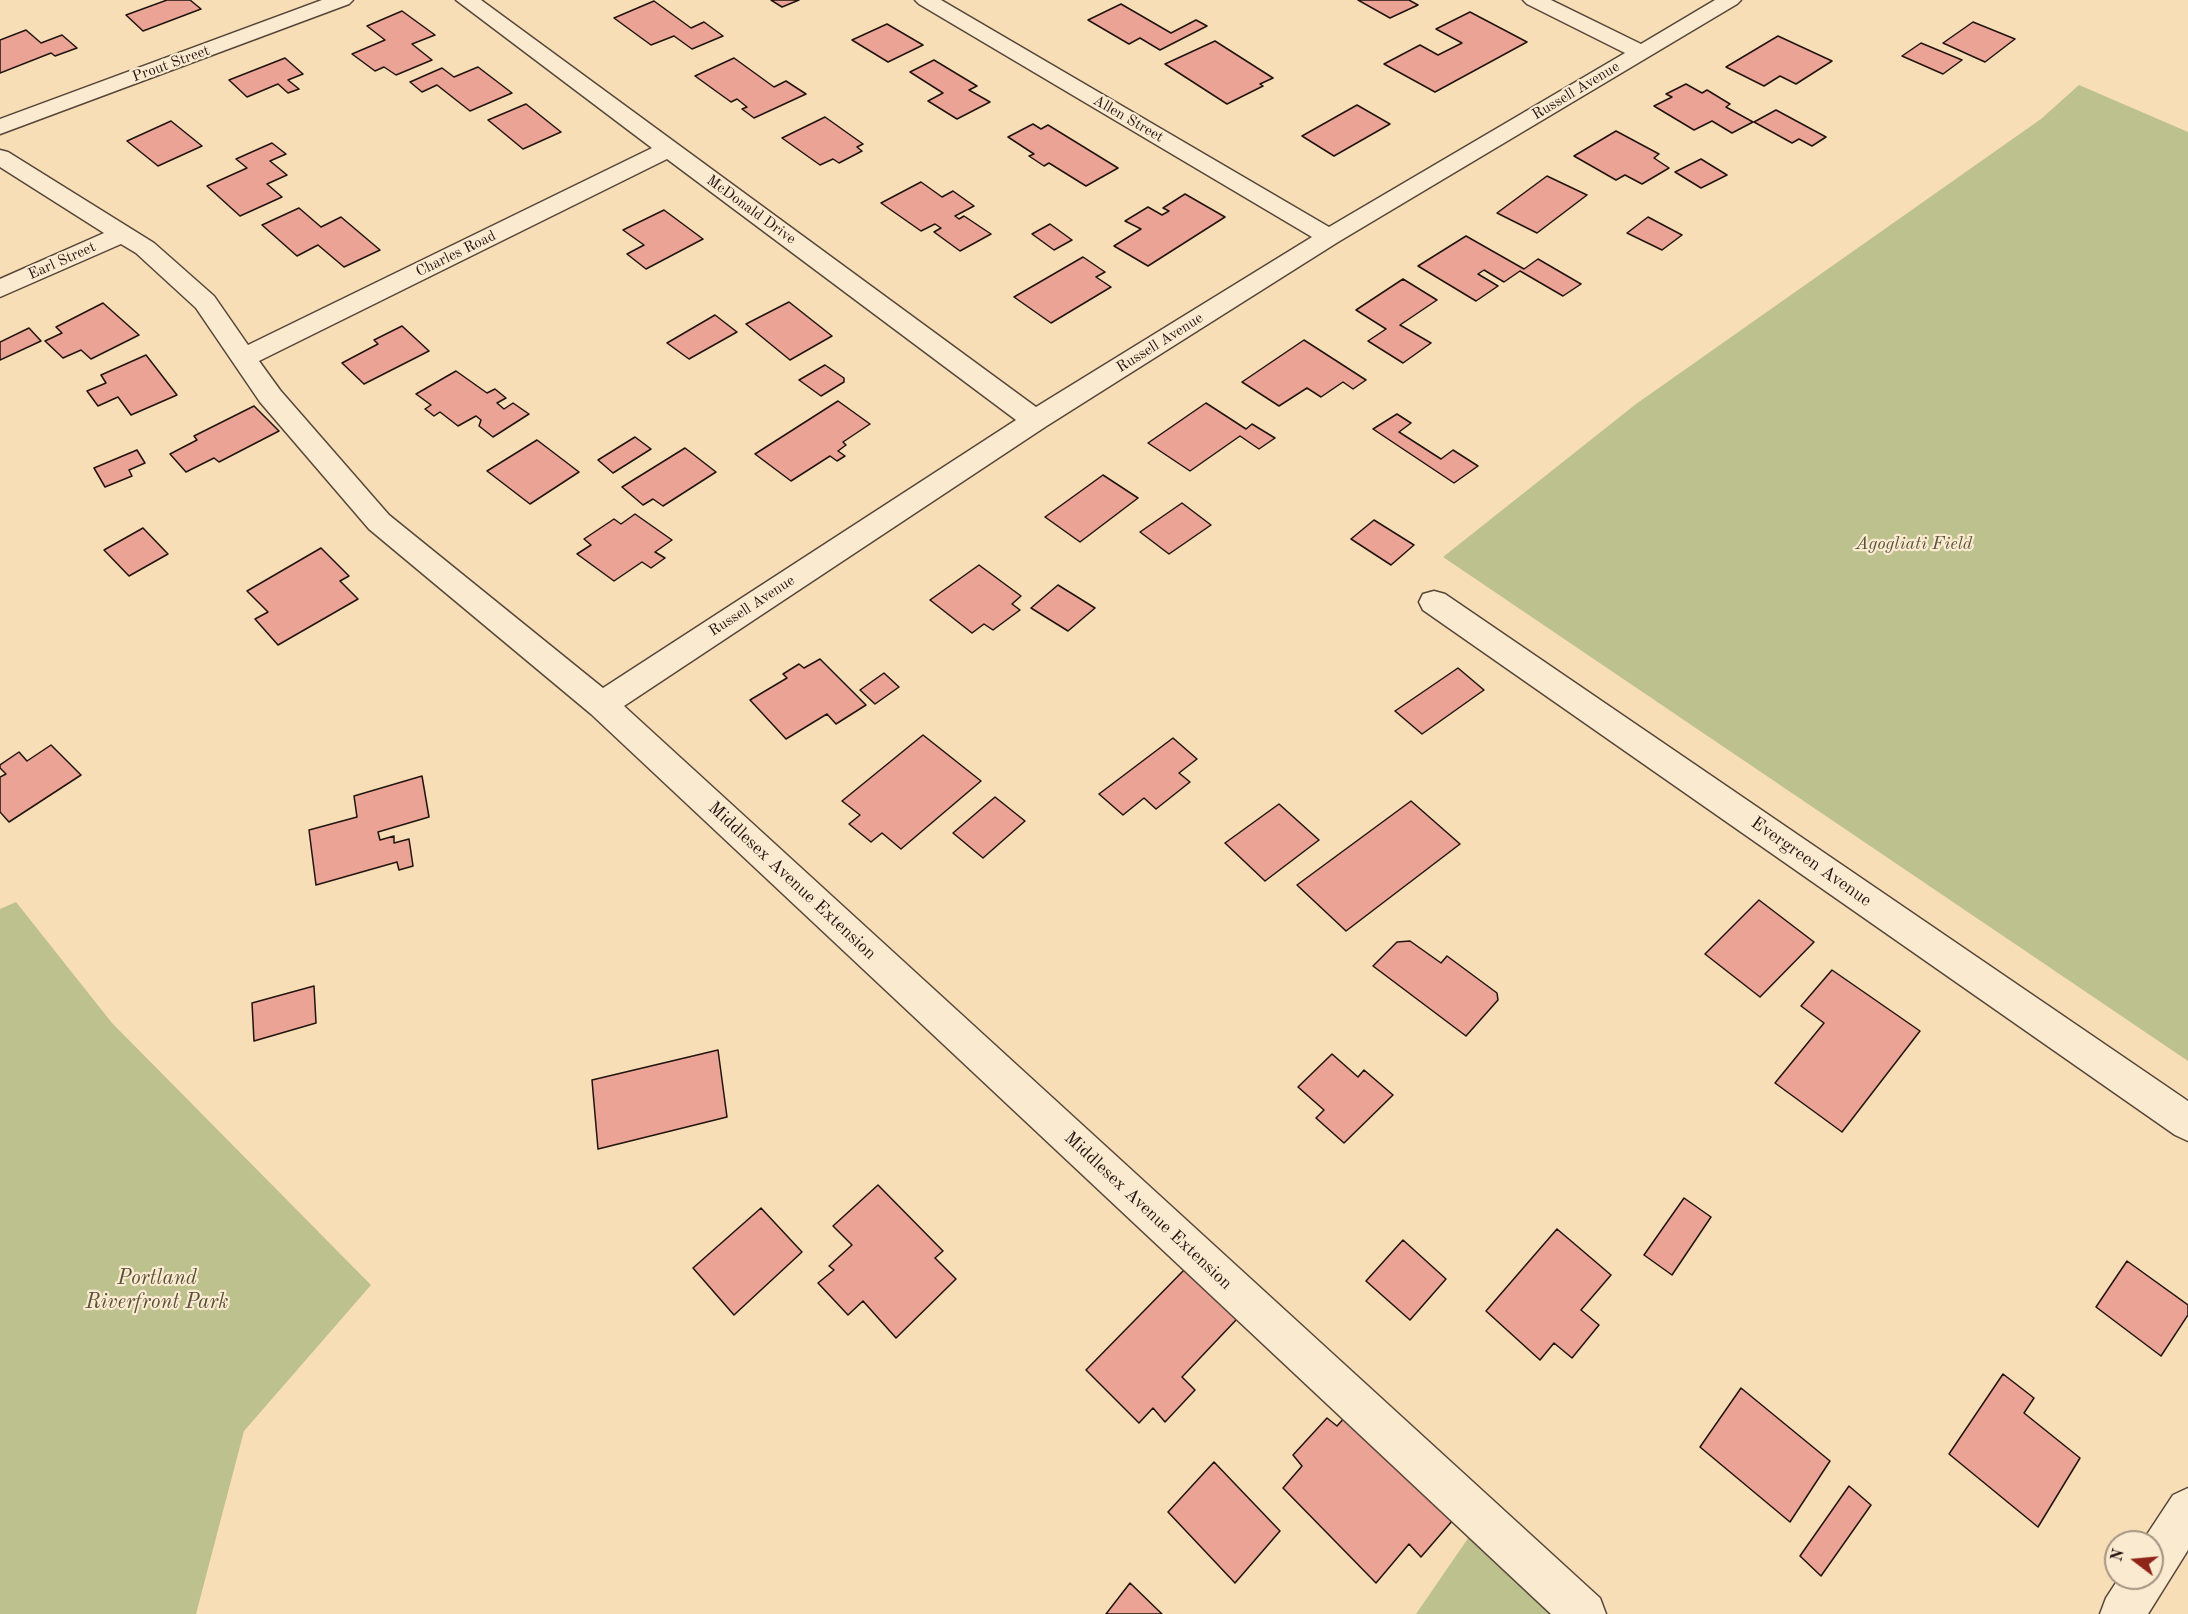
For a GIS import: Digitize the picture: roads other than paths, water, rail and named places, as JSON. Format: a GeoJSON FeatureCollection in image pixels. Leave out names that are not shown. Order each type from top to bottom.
{"type":"FeatureCollection","features":[{"type":"Feature","properties":{"kind":"street"},"geometry":{"type":"LineString","coordinates":[[280,0],[299,16]]}},
{"type":"Feature","properties":{"kind":"street","name":"Prout Street"},"geometry":{"type":"LineString","coordinates":[[0,127],[342,0]]}},
{"type":"Feature","properties":{"kind":"street","name":"McDonald Drive"},"geometry":{"type":"LineString","coordinates":[[467,0],[1035,420]]}},
{"type":"Feature","properties":{"kind":"street","name":"Allen Street"},"geometry":{"type":"LineString","coordinates":[[926,0],[1329,237]]}},
{"type":"Feature","properties":{"kind":"street"},"geometry":{"type":"LineString","coordinates":[[1534,0],[1641,52]]}},
{"type":"Feature","properties":{"kind":"street","name":"Russell Avenue"},"geometry":{"type":"LineString","coordinates":[[602,705],[1035,420],[1329,237],[1730,0]]}},
{"type":"Feature","properties":{"kind":"street","name":"Charles Road"},"geometry":{"type":"LineString","coordinates":[[244,358],[669,149]]}},
{"type":"Feature","properties":{"kind":"street","name":"Middlesex Avenue Extension"},"geometry":{"type":"LineString","coordinates":[[0,157],[145,248],[205,302],[270,396],[379,522],[602,705],[1584,1614]]}},
{"type":"Feature","properties":{"kind":"street","name":"Earl Street"},"geometry":{"type":"LineString","coordinates":[[0,289],[123,234]]}},
{"type":"Feature","properties":{"kind":"street","name":"Evergreen Avenue"},"geometry":{"type":"LineString","coordinates":[[1434,602],[2188,1123]]}},
{"type":"Feature","properties":{"kind":"street"},"geometry":{"type":"LineString","coordinates":[[2164,1548],[2188,1510]]}},
{"type":"Feature","properties":{"kind":"street"},"geometry":{"type":"LineString","coordinates":[[2122,1614],[2137,1590]]}},
{"type":"Feature","properties":{"kind":"park label","name":"Agogliati Field"},"geometry":{"type":"Point","coordinates":[1914,544]}},
{"type":"Feature","properties":{"kind":"park label","name":"Portland Riverfront Park"},"geometry":{"type":"Point","coordinates":[157,1290]}}]}
